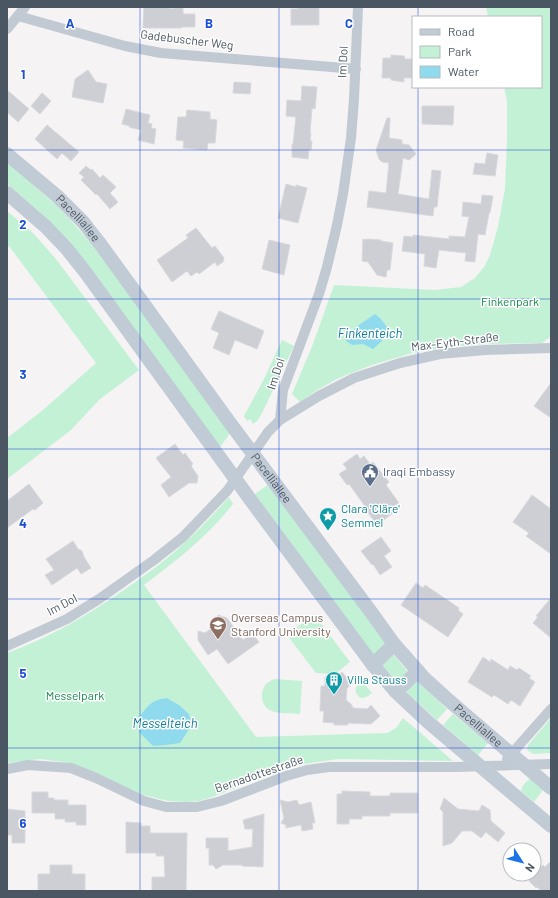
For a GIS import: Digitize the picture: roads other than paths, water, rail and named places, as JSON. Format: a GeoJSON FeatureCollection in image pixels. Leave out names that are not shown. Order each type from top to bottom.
{"type":"FeatureCollection","features":[{"type":"Feature","properties":{"kind":"street"},"geometry":{"type":"LineString","coordinates":[[7,29],[25,7]]}},
{"type":"Feature","properties":{"kind":"street","name":"Im Dol"},"geometry":{"type":"LineString","coordinates":[[7,646],[67,619],[99,599],[154,560],[183,537],[226,491],[268,432],[280,420],[283,390],[319,294],[337,225],[344,188],[351,138],[356,69],[358,7]]}},
{"type":"Feature","properties":{"kind":"street","name":"Gadebuscher Weg"},"geometry":{"type":"LineString","coordinates":[[18,16],[125,46],[161,53],[356,69]]}},
{"type":"Feature","properties":{"kind":"street","name":"Pacelliallee"},"geometry":{"type":"LineString","coordinates":[[7,154],[57,196],[83,222],[394,644],[418,671],[446,698],[551,788]]}},
{"type":"Feature","properties":{"kind":"street"},"geometry":{"type":"LineString","coordinates":[[7,193],[46,227],[67,248],[235,479],[373,665],[396,692],[428,722],[551,826]]}},
{"type":"Feature","properties":{"kind":"street","name":"Max-Eyth-Straße"},"geometry":{"type":"LineString","coordinates":[[280,420],[354,378],[400,363],[440,354],[485,350],[551,348]]}},
{"type":"Feature","properties":{"kind":"street"},"geometry":{"type":"LineString","coordinates":[[373,665],[394,644]]}},
{"type":"Feature","properties":{"kind":"street"},"geometry":{"type":"LineString","coordinates":[[396,692],[418,671]]}},
{"type":"Feature","properties":{"kind":"street"},"geometry":{"type":"LineString","coordinates":[[502,765],[551,709]]}},
{"type":"Feature","properties":{"kind":"street","name":"Bernadottestraße"},"geometry":{"type":"LineString","coordinates":[[7,769],[28,765],[71,768],[144,801],[166,807],[197,807],[221,801],[286,776],[329,766],[458,767],[551,764]]}},
{"type":"Feature","properties":{"kind":"water","name":"Finkenteich"},"geometry":{"type":"Polygon","coordinates":[[[375,314],[387,327],[383,340],[373,349],[363,344],[352,345],[345,340],[356,327],[375,314]]]}},
{"type":"Feature","properties":{"kind":"water","name":"Messelteich"},"geometry":{"type":"Polygon","coordinates":[[[167,698],[179,705],[189,714],[192,725],[180,743],[153,746],[139,732],[139,717],[148,706],[158,700],[167,698]]]}},
{"type":"Feature","properties":{"kind":"place","name":"Iraqi Embassy"},"geometry":{"type":"Point","coordinates":[370,487]}},
{"type":"Feature","properties":{"kind":"place","name":"Clara 'Cläre' Semmel"},"geometry":{"type":"Point","coordinates":[328,531]}},
{"type":"Feature","properties":{"kind":"place","name":"Overseas Campus Stanford University"},"geometry":{"type":"Point","coordinates":[218,640]}},
{"type":"Feature","properties":{"kind":"place","name":"Villa Stauss"},"geometry":{"type":"Point","coordinates":[334,695]}},
{"type":"Feature","properties":{"kind":"park label","name":"Finkenpark"},"geometry":{"type":"Point","coordinates":[510,302]}},
{"type":"Feature","properties":{"kind":"park label","name":"Messelpark"},"geometry":{"type":"Point","coordinates":[75,696]}}]}
